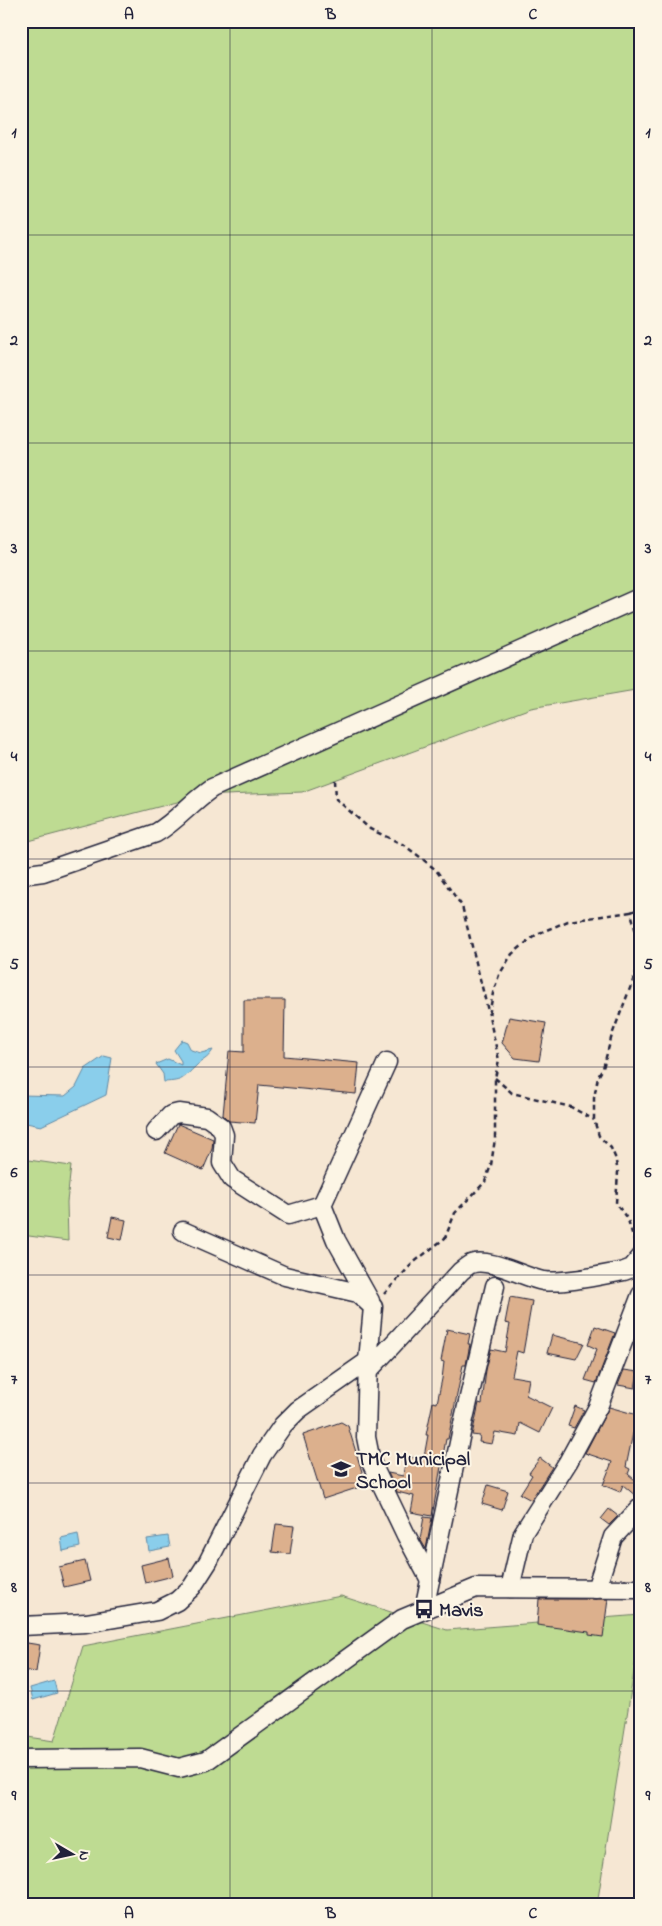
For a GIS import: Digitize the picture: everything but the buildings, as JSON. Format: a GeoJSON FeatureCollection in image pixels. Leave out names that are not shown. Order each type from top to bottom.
{"type":"FeatureCollection","features":[{"type":"Feature","properties":{"kind":"street"},"geometry":{"type":"LineString","coordinates":[[21,875],[43,872],[156,833],[168,826],[196,798],[212,788],[641,597]]}},
{"type":"Feature","properties":{"kind":"street"},"geometry":{"type":"LineString","coordinates":[[387,1062],[322,1205],[336,1240],[373,1307],[368,1366],[366,1437],[371,1462],[401,1526],[430,1580]]}},
{"type":"Feature","properties":{"kind":"street"},"geometry":{"type":"LineString","coordinates":[[156,1131],[171,1115],[179,1112],[207,1117],[221,1127],[224,1135],[222,1163],[232,1179],[288,1215],[322,1205]]}},
{"type":"Feature","properties":{"kind":"street"},"geometry":{"type":"LineString","coordinates":[[183,1231],[285,1276],[358,1293],[373,1307]]}},
{"type":"Feature","properties":{"kind":"street"},"geometry":{"type":"LineString","coordinates":[[21,1626],[86,1623],[157,1611],[177,1600],[192,1587],[208,1562],[262,1455],[283,1425],[298,1410],[368,1366],[452,1280],[471,1264],[483,1263],[532,1278],[558,1281],[624,1271],[640,1264]]}},
{"type":"Feature","properties":{"kind":"street"},"geometry":{"type":"LineString","coordinates":[[424,1609],[464,1419],[495,1286]]}},
{"type":"Feature","properties":{"kind":"street"},"geometry":{"type":"LineString","coordinates":[[510,1588],[523,1533],[568,1462],[598,1408],[639,1302]]}},
{"type":"Feature","properties":{"kind":"street"},"geometry":{"type":"LineString","coordinates":[[596,1589],[613,1538],[641,1507]]}},
{"type":"Feature","properties":{"kind":"street"},"geometry":{"type":"LineString","coordinates":[[21,1759],[140,1758],[179,1768],[206,1761],[402,1619],[476,1588],[641,1589]]}},
{"type":"Feature","properties":{"kind":"path"},"geometry":{"type":"LineString","coordinates":[[335,780],[336,799],[370,829],[404,845],[436,870],[462,906],[499,1060],[495,1078],[495,1139],[491,1164],[485,1182],[454,1213],[445,1238],[413,1263],[373,1307]]}},
{"type":"Feature","properties":{"kind":"path"},"geometry":{"type":"LineString","coordinates":[[489,1016],[493,993],[499,975],[512,954],[537,934],[568,921],[631,912],[641,908]]}},
{"type":"Feature","properties":{"kind":"path"},"geometry":{"type":"LineString","coordinates":[[631,912],[640,949],[637,970],[612,1035],[603,1068],[598,1077],[594,1098],[594,1120],[599,1136],[611,1148],[615,1157],[618,1172],[616,1203],[628,1220],[634,1236],[640,1264]]}},
{"type":"Feature","properties":{"kind":"path"},"geometry":{"type":"LineString","coordinates":[[495,1078],[512,1093],[571,1107],[594,1120]]}},
{"type":"Feature","properties":{"kind":"green space"},"geometry":{"type":"Polygon","coordinates":[[[21,21],[641,21],[641,689],[531,708],[302,792],[200,796],[21,843],[21,21]]]}},
{"type":"Feature","properties":{"kind":"green space"},"geometry":{"type":"Polygon","coordinates":[[[21,1159],[71,1166],[67,1202],[68,1241],[21,1235],[21,1159]]]}},
{"type":"Feature","properties":{"kind":"green space"},"geometry":{"type":"Polygon","coordinates":[[[341,1596],[447,1630],[641,1615],[641,1627],[597,1905],[21,1905],[21,1736],[54,1741],[83,1646],[341,1596]]]}},
{"type":"Feature","properties":{"kind":"water"},"geometry":{"type":"Polygon","coordinates":[[[182,1040],[187,1042],[191,1050],[201,1053],[213,1050],[207,1058],[185,1077],[175,1081],[164,1082],[163,1074],[156,1064],[168,1059],[181,1065],[181,1061],[174,1050],[182,1040]]]}},
{"type":"Feature","properties":{"kind":"water"},"geometry":{"type":"Polygon","coordinates":[[[104,1056],[112,1058],[106,1095],[41,1126],[21,1122],[21,1095],[65,1096],[76,1087],[85,1069],[104,1056]]]}},
{"type":"Feature","properties":{"kind":"water"},"geometry":{"type":"Polygon","coordinates":[[[78,1534],[80,1547],[63,1551],[61,1538],[78,1534]]]}},
{"type":"Feature","properties":{"kind":"water"},"geometry":{"type":"Polygon","coordinates":[[[168,1536],[170,1547],[149,1551],[147,1539],[168,1536]]]}},
{"type":"Feature","properties":{"kind":"water"},"geometry":{"type":"Polygon","coordinates":[[[54,1681],[57,1693],[33,1700],[30,1688],[54,1681]]]}},
{"type":"Feature","properties":{"kind":"place","name":"TMC Municipal School"},"geometry":{"type":"Point","coordinates":[341,1469]}},
{"type":"Feature","properties":{"kind":"place","name":"Mavis"},"geometry":{"type":"Point","coordinates":[424,1609]}}]}
